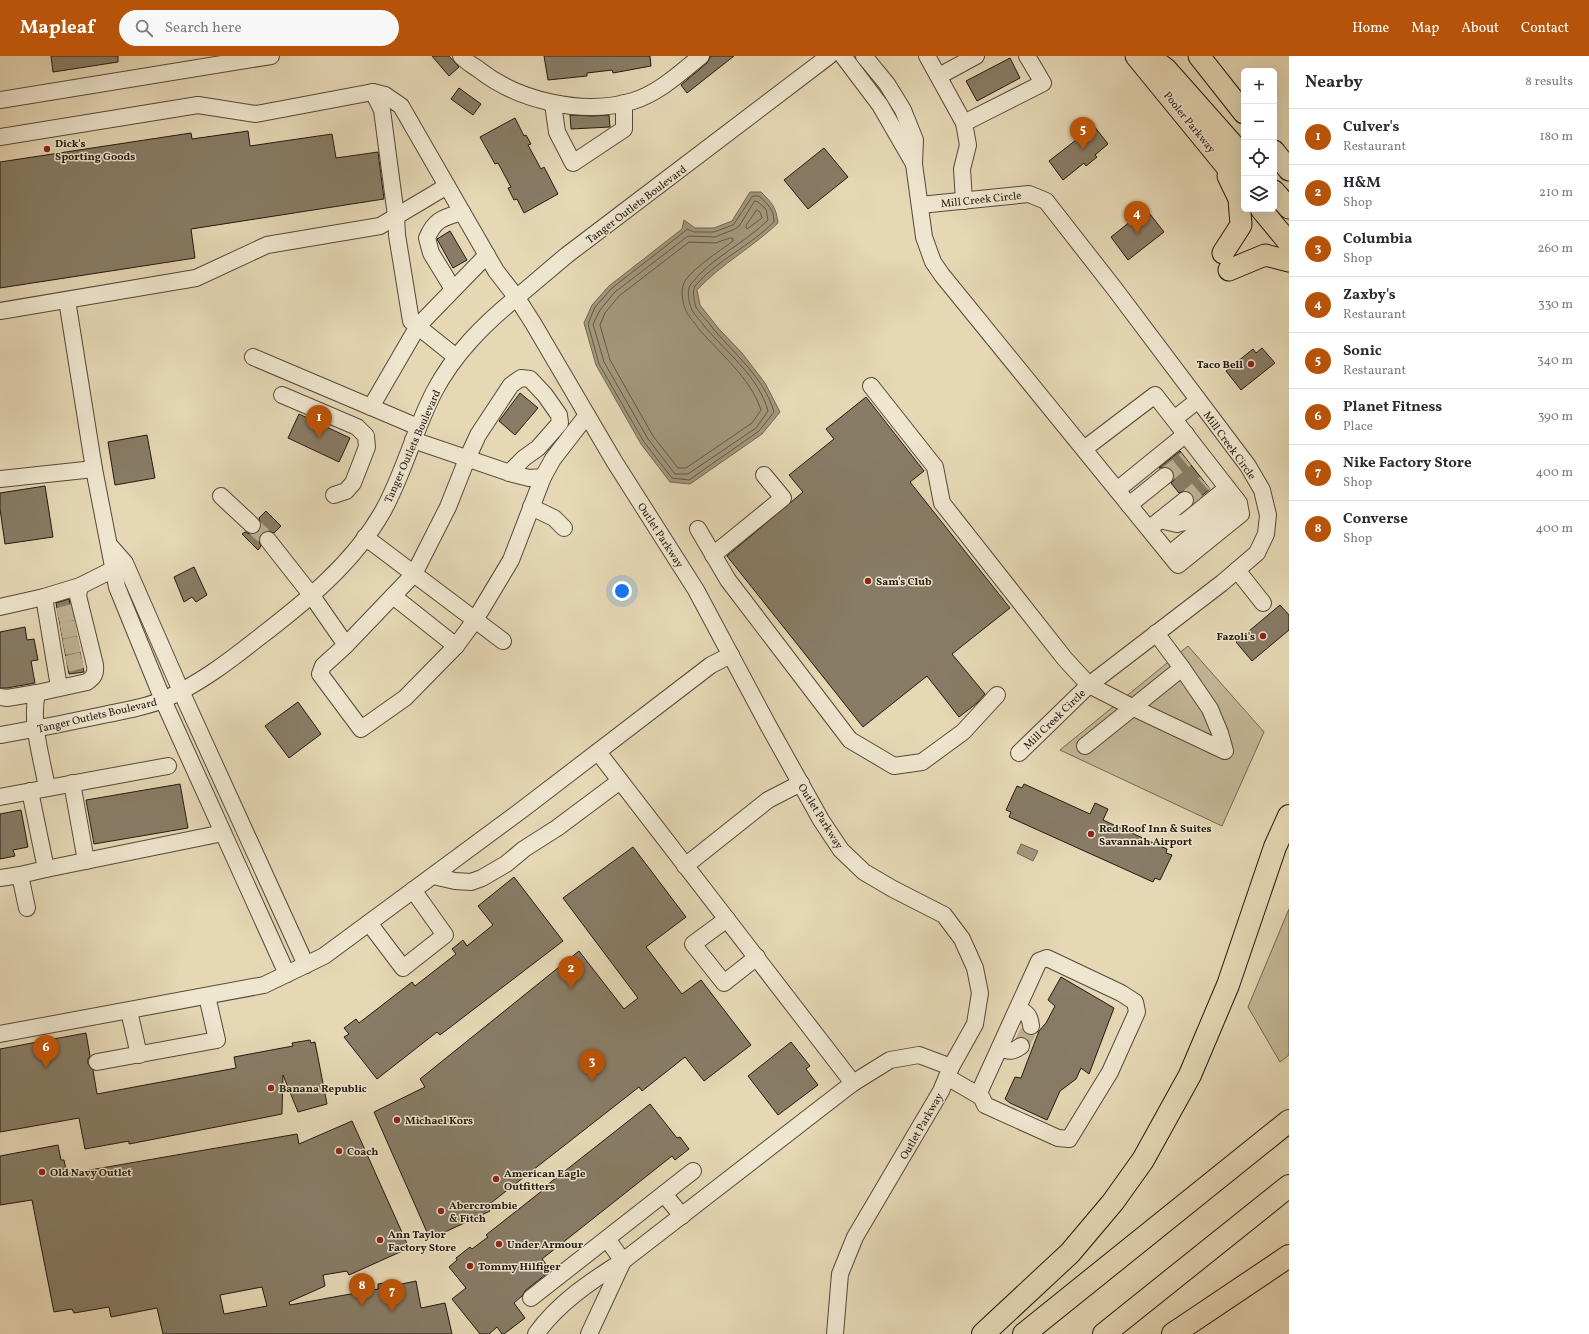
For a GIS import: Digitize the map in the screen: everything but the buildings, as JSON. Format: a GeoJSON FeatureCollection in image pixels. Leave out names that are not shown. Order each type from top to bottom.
{"type":"FeatureCollection","features":[{"type":"Feature","properties":{"kind":"highway"},"geometry":{"type":"LineString","coordinates":[[983,1334],[1070,1253],[1113,1202],[1143,1160],[1193,1068],[1228,985],[1276,847],[1289,816]]}},
{"type":"Feature","properties":{"kind":"highway"},"geometry":{"type":"LineString","coordinates":[[1024,1334],[1289,1121]]}},
{"type":"Feature","properties":{"kind":"highway"},"geometry":{"type":"LineString","coordinates":[[1104,1334],[1289,1186]]}},
{"type":"Feature","properties":{"kind":"highway"},"geometry":{"type":"LineString","coordinates":[[1173,1334],[1289,1256]]}},
{"type":"Feature","properties":{"kind":"main road","name":"Pooler Parkway"},"geometry":{"type":"LineString","coordinates":[[1136,56],[1241,184]]}},
{"type":"Feature","properties":{"kind":"main road"},"geometry":{"type":"LineString","coordinates":[[1149,56],[1166,69],[1241,154]]}},
{"type":"Feature","properties":{"kind":"main road"},"geometry":{"type":"LineString","coordinates":[[1199,56],[1241,109]]}},
{"type":"Feature","properties":{"kind":"main road"},"geometry":{"type":"LineString","coordinates":[[1277,150],[1289,158]]}},
{"type":"Feature","properties":{"kind":"main road"},"geometry":{"type":"LineString","coordinates":[[1277,155],[1289,170]]}},
{"type":"Feature","properties":{"kind":"main road"},"geometry":{"type":"LineString","coordinates":[[1217,156],[1239,199],[1241,225],[1226,261],[1265,255],[1289,261]]}},
{"type":"Feature","properties":{"kind":"main road"},"geometry":{"type":"LineString","coordinates":[[1277,194],[1289,208]]}},
{"type":"Feature","properties":{"kind":"main road"},"geometry":{"type":"LineString","coordinates":[[1263,212],[1289,243]]}},
{"type":"Feature","properties":{"kind":"street"},"geometry":{"type":"LineString","coordinates":[[0,100],[271,56]]}},
{"type":"Feature","properties":{"kind":"street"},"geometry":{"type":"LineString","coordinates":[[461,56],[486,76],[507,88],[529,97],[553,104],[581,106],[624,103],[655,92],[701,56]]}},
{"type":"Feature","properties":{"kind":"street","name":"Tanger Outlets Boulevard"},"geometry":{"type":"LineString","coordinates":[[0,735],[37,729],[131,709],[163,700],[192,686],[233,658],[312,596],[350,556],[383,511],[435,391],[456,357],[481,329],[567,255],[829,56]]}},
{"type":"Feature","properties":{"kind":"street"},"geometry":{"type":"LineString","coordinates":[[843,56],[880,105],[914,164]]}},
{"type":"Feature","properties":{"kind":"street"},"geometry":{"type":"LineString","coordinates":[[864,56],[887,84],[903,110],[915,140],[914,164],[924,237],[933,262],[1129,505],[1155,525],[1170,554],[1178,565],[1241,514],[1239,503],[1232,493],[1211,479],[1192,454],[1186,434],[1155,395],[1084,449]]}},
{"type":"Feature","properties":{"kind":"street"},"geometry":{"type":"LineString","coordinates":[[927,56],[964,123],[968,145],[962,169],[964,201]]}},
{"type":"Feature","properties":{"kind":"street"},"geometry":{"type":"LineString","coordinates":[[964,123],[1043,83],[1027,56]]}},
{"type":"Feature","properties":{"kind":"street"},"geometry":{"type":"LineString","coordinates":[[939,76],[953,62],[973,57]]}},
{"type":"Feature","properties":{"kind":"street"},"geometry":{"type":"LineString","coordinates":[[0,137],[198,105],[256,114],[373,92],[382,110],[396,216],[397,235],[411,321],[456,357]]}},
{"type":"Feature","properties":{"kind":"street","name":"Outlet Parkway"},"geometry":{"type":"LineString","coordinates":[[373,92],[385,95],[401,106],[496,271],[517,298],[665,544],[696,590],[821,820],[841,850],[864,872],[893,889],[944,915],[962,938],[975,968],[980,993],[975,1024],[949,1072],[941,1091],[855,1237],[840,1274],[835,1334]]}},
{"type":"Feature","properties":{"kind":"street"},"geometry":{"type":"LineString","coordinates":[[553,104],[556,132],[573,162],[624,128],[624,103]]}},
{"type":"Feature","properties":{"kind":"street"},"geometry":{"type":"LineString","coordinates":[[0,312],[196,278],[267,245],[380,226],[447,186]]}},
{"type":"Feature","properties":{"kind":"street","name":"Mill Creek Circle"},"geometry":{"type":"LineString","coordinates":[[920,205],[1029,194],[1046,202],[1114,288],[1197,401],[1248,466],[1262,490],[1268,515],[1266,534],[1257,553],[1089,685],[1019,753]]}},
{"type":"Feature","properties":{"kind":"street"},"geometry":{"type":"LineString","coordinates":[[453,289],[431,253],[427,238],[432,226],[443,218],[462,212]]}},
{"type":"Feature","properties":{"kind":"street"},"geometry":{"type":"LineString","coordinates":[[371,407],[418,326],[487,255]]}},
{"type":"Feature","properties":{"kind":"street"},"geometry":{"type":"LineString","coordinates":[[67,300],[94,469],[117,587],[163,700],[287,974]]}},
{"type":"Feature","properties":{"kind":"street"},"geometry":{"type":"LineString","coordinates":[[253,357],[371,407],[416,434],[467,459],[529,478],[543,477]]}},
{"type":"Feature","properties":{"kind":"street"},"geometry":{"type":"LineString","coordinates":[[509,473],[538,448],[560,423],[559,415],[530,379],[521,378],[511,385],[478,435],[448,507],[414,574],[346,645],[323,666],[320,674],[361,729],[405,698],[456,646],[476,620],[511,560],[543,477],[553,459],[587,415]]}},
{"type":"Feature","properties":{"kind":"street"},"geometry":{"type":"LineString","coordinates":[[871,386],[935,467],[942,503],[1065,659],[1089,685],[1225,751],[1210,709],[1156,633]]}},
{"type":"Feature","properties":{"kind":"street"},"geometry":{"type":"LineString","coordinates":[[282,394],[357,427],[366,436],[367,447],[353,483],[346,491],[334,495]]}},
{"type":"Feature","properties":{"kind":"street"},"geometry":{"type":"LineString","coordinates":[[1174,419],[1197,401]]}},
{"type":"Feature","properties":{"kind":"street"},"geometry":{"type":"LineString","coordinates":[[1117,490],[1186,434]]}},
{"type":"Feature","properties":{"kind":"street"},"geometry":{"type":"LineString","coordinates":[[0,478],[94,469]]}},
{"type":"Feature","properties":{"kind":"street"},"geometry":{"type":"LineString","coordinates":[[713,555],[783,498],[764,474]]}},
{"type":"Feature","properties":{"kind":"street"},"geometry":{"type":"LineString","coordinates":[[1129,505],[1165,476]]}},
{"type":"Feature","properties":{"kind":"street"},"geometry":{"type":"LineString","coordinates":[[1155,525],[1185,522],[1232,493]]}},
{"type":"Feature","properties":{"kind":"street"},"geometry":{"type":"LineString","coordinates":[[221,496],[252,525]]}},
{"type":"Feature","properties":{"kind":"street"},"geometry":{"type":"LineString","coordinates":[[1155,525],[1185,500]]}},
{"type":"Feature","properties":{"kind":"street"},"geometry":{"type":"LineString","coordinates":[[531,507],[554,518],[564,528]]}},
{"type":"Feature","properties":{"kind":"street"},"geometry":{"type":"LineString","coordinates":[[698,529],[728,580],[850,740],[894,766],[922,762],[963,732],[997,695]]}},
{"type":"Feature","properties":{"kind":"street"},"geometry":{"type":"LineString","coordinates":[[365,537],[503,641]]}},
{"type":"Feature","properties":{"kind":"street"},"geometry":{"type":"LineString","coordinates":[[268,540],[312,596],[346,645]]}},
{"type":"Feature","properties":{"kind":"street"},"geometry":{"type":"LineString","coordinates":[[110,547],[125,563],[181,691],[306,965]]}},
{"type":"Feature","properties":{"kind":"street"},"geometry":{"type":"LineString","coordinates":[[0,606],[44,597],[80,586],[114,569]]}},
{"type":"Feature","properties":{"kind":"street"},"geometry":{"type":"LineString","coordinates":[[1237,570],[1263,603]]}},
{"type":"Feature","properties":{"kind":"street"},"geometry":{"type":"LineString","coordinates":[[59,687],[75,662],[67,622],[78,596],[80,586]]}},
{"type":"Feature","properties":{"kind":"street"},"geometry":{"type":"LineString","coordinates":[[393,596],[456,646]]}},
{"type":"Feature","properties":{"kind":"street"},"geometry":{"type":"LineString","coordinates":[[0,696],[7,698],[87,682],[96,673],[75,662],[67,622],[44,597]]}},
{"type":"Feature","properties":{"kind":"street"},"geometry":{"type":"LineString","coordinates":[[0,1034],[264,985],[324,956],[598,752],[711,665],[731,655]]}},
{"type":"Feature","properties":{"kind":"street"},"geometry":{"type":"LineString","coordinates":[[1085,746],[1182,668]]}},
{"type":"Feature","properties":{"kind":"street"},"geometry":{"type":"LineString","coordinates":[[37,693],[35,703],[37,729],[47,788]]}},
{"type":"Feature","properties":{"kind":"street"},"geometry":{"type":"LineString","coordinates":[[598,752],[853,1083]]}},
{"type":"Feature","properties":{"kind":"street"},"geometry":{"type":"LineString","coordinates":[[0,797],[168,766]]}},
{"type":"Feature","properties":{"kind":"street"},"geometry":{"type":"LineString","coordinates":[[433,876],[455,881],[471,882],[482,878],[506,864],[524,849],[557,828],[620,781]]}},
{"type":"Feature","properties":{"kind":"street"},"geometry":{"type":"LineString","coordinates":[[72,783],[86,861]]}},
{"type":"Feature","properties":{"kind":"street"},"geometry":{"type":"LineString","coordinates":[[685,866],[768,800],[801,783]]}},
{"type":"Feature","properties":{"kind":"street"},"geometry":{"type":"LineString","coordinates":[[30,791],[46,869]]}},
{"type":"Feature","properties":{"kind":"street"},"geometry":{"type":"LineString","coordinates":[[0,878],[223,833]]}},
{"type":"Feature","properties":{"kind":"street"},"geometry":{"type":"LineString","coordinates":[[20,875],[27,908]]}},
{"type":"Feature","properties":{"kind":"street"},"geometry":{"type":"LineString","coordinates":[[369,923],[403,968],[445,935],[413,890]]}},
{"type":"Feature","properties":{"kind":"street"},"geometry":{"type":"LineString","coordinates":[[727,919],[693,944],[724,983],[757,958]]}},
{"type":"Feature","properties":{"kind":"street"},"geometry":{"type":"LineString","coordinates":[[536,1334],[547,1319],[594,1279],[623,1261],[853,1083],[890,1060],[919,1054],[949,1072],[978,1095],[982,1098],[985,1105],[1058,1138],[1069,1139],[1110,1072],[1137,1012],[1135,1002],[1121,993],[1047,958],[1039,961],[978,1095]]}},
{"type":"Feature","properties":{"kind":"street"},"geometry":{"type":"LineString","coordinates":[[97,1062],[139,1056],[217,1040],[207,996]]}},
{"type":"Feature","properties":{"kind":"street"},"geometry":{"type":"LineString","coordinates":[[1018,1008],[1027,1013],[1030,1018],[1031,1026]]}},
{"type":"Feature","properties":{"kind":"street"},"geometry":{"type":"LineString","coordinates":[[129,1010],[139,1056]]}},
{"type":"Feature","properties":{"kind":"street"},"geometry":{"type":"LineString","coordinates":[[1000,1048],[1008,1052],[1014,1051],[1021,1046]]}},
{"type":"Feature","properties":{"kind":"street"},"geometry":{"type":"LineString","coordinates":[[531,1298],[693,1170]]}},
{"type":"Feature","properties":{"kind":"street"},"geometry":{"type":"LineString","coordinates":[[664,1194],[682,1216]]}},
{"type":"Feature","properties":{"kind":"street"},"geometry":{"type":"LineString","coordinates":[[607,1239],[623,1261]]}},
{"type":"Feature","properties":{"kind":"street"},"geometry":{"type":"LineString","coordinates":[[589,1334],[623,1261]]}},
{"type":"Feature","properties":{"kind":"shaded area"},"geometry":{"type":"Polygon","coordinates":[[[1188,646],[1264,732],[1222,826],[1060,750],[1188,646]]]}},
{"type":"Feature","properties":{"kind":"shaded area"},"geometry":{"type":"Polygon","coordinates":[[[1289,909],[1289,1055],[1280,1062],[1248,1007],[1289,909]]]}},
{"type":"Feature","properties":{"kind":"water"},"geometry":{"type":"Polygon","coordinates":[[[750,192],[761,192],[768,199],[775,209],[778,223],[716,272],[697,290],[700,305],[719,329],[742,353],[765,383],[780,412],[762,434],[690,484],[670,482],[641,444],[596,365],[584,323],[592,305],[609,286],[682,229],[684,220],[695,228],[714,228],[732,221],[750,192]]]}},
{"type":"Feature","properties":{"kind":"water"},"geometry":{"type":"Polygon","coordinates":[[[1021,844],[1038,851],[1033,861],[1017,853],[1021,844]]]}},
{"type":"Feature","properties":{"kind":"tunnel"},"geometry":{"type":"LineString","coordinates":[[1165,476],[1186,459]]}},
{"type":"Feature","properties":{"kind":"tunnel"},"geometry":{"type":"LineString","coordinates":[[1185,500],[1205,483]]}},
{"type":"Feature","properties":{"kind":"tunnel"},"geometry":{"type":"LineString","coordinates":[[252,525],[268,540]]}},
{"type":"Feature","properties":{"kind":"tunnel"},"geometry":{"type":"LineString","coordinates":[[58,616],[73,612]]}},
{"type":"Feature","properties":{"kind":"tunnel"},"geometry":{"type":"LineString","coordinates":[[61,631],[76,628]]}},
{"type":"Feature","properties":{"kind":"tunnel"},"geometry":{"type":"LineString","coordinates":[[64,647],[79,644]]}},
{"type":"Feature","properties":{"kind":"tunnel"},"geometry":{"type":"LineString","coordinates":[[67,664],[82,660]]}},
{"type":"Feature","properties":{"kind":"tunnel"},"geometry":{"type":"LineString","coordinates":[[1021,1046],[1031,1026]]}},
{"type":"Feature","properties":{"kind":"place","name":"Dick's Sporting Goods"},"geometry":{"type":"Point","coordinates":[47,149]}},
{"type":"Feature","properties":{"kind":"place","name":"Sonic"},"geometry":{"type":"Point","coordinates":[1083,150]}},
{"type":"Feature","properties":{"kind":"place","name":"Zaxby's"},"geometry":{"type":"Point","coordinates":[1137,234]}},
{"type":"Feature","properties":{"kind":"place","name":"Taco Bell"},"geometry":{"type":"Point","coordinates":[1251,364]}},
{"type":"Feature","properties":{"kind":"place","name":"Culver's"},"geometry":{"type":"Point","coordinates":[319,438]}},
{"type":"Feature","properties":{"kind":"place","name":"Sam's Club"},"geometry":{"type":"Point","coordinates":[868,581]}},
{"type":"Feature","properties":{"kind":"place","name":"Fazoli's"},"geometry":{"type":"Point","coordinates":[1263,636]}},
{"type":"Feature","properties":{"kind":"place","name":"Red Roof Inn & Suites Savannah Airport"},"geometry":{"type":"Point","coordinates":[1091,834]}},
{"type":"Feature","properties":{"kind":"place","name":"H&M"},"geometry":{"type":"Point","coordinates":[571,989]}},
{"type":"Feature","properties":{"kind":"place","name":"Planet Fitness"},"geometry":{"type":"Point","coordinates":[46,1068]}},
{"type":"Feature","properties":{"kind":"place","name":"Columbia"},"geometry":{"type":"Point","coordinates":[592,1082]}},
{"type":"Feature","properties":{"kind":"place","name":"Banana Republic"},"geometry":{"type":"Point","coordinates":[271,1088]}},
{"type":"Feature","properties":{"kind":"place","name":"Michael Kors"},"geometry":{"type":"Point","coordinates":[397,1120]}},
{"type":"Feature","properties":{"kind":"place","name":"Coach"},"geometry":{"type":"Point","coordinates":[339,1151]}},
{"type":"Feature","properties":{"kind":"place","name":"Old Navy Outlet"},"geometry":{"type":"Point","coordinates":[42,1172]}},
{"type":"Feature","properties":{"kind":"place","name":"American Eagle Outfitters"},"geometry":{"type":"Point","coordinates":[496,1179]}},
{"type":"Feature","properties":{"kind":"place","name":"Abercrombie & Fitch"},"geometry":{"type":"Point","coordinates":[441,1211]}},
{"type":"Feature","properties":{"kind":"place","name":"Ann Taylor Factory Store"},"geometry":{"type":"Point","coordinates":[380,1240]}},
{"type":"Feature","properties":{"kind":"place","name":"Under Armour"},"geometry":{"type":"Point","coordinates":[499,1244]}},
{"type":"Feature","properties":{"kind":"place","name":"Tommy Hilfiger"},"geometry":{"type":"Point","coordinates":[470,1266]}},
{"type":"Feature","properties":{"kind":"place","name":"Converse"},"geometry":{"type":"Point","coordinates":[362,1306]}},
{"type":"Feature","properties":{"kind":"place","name":"Nike Factory Store"},"geometry":{"type":"Point","coordinates":[392,1312]}}]}
